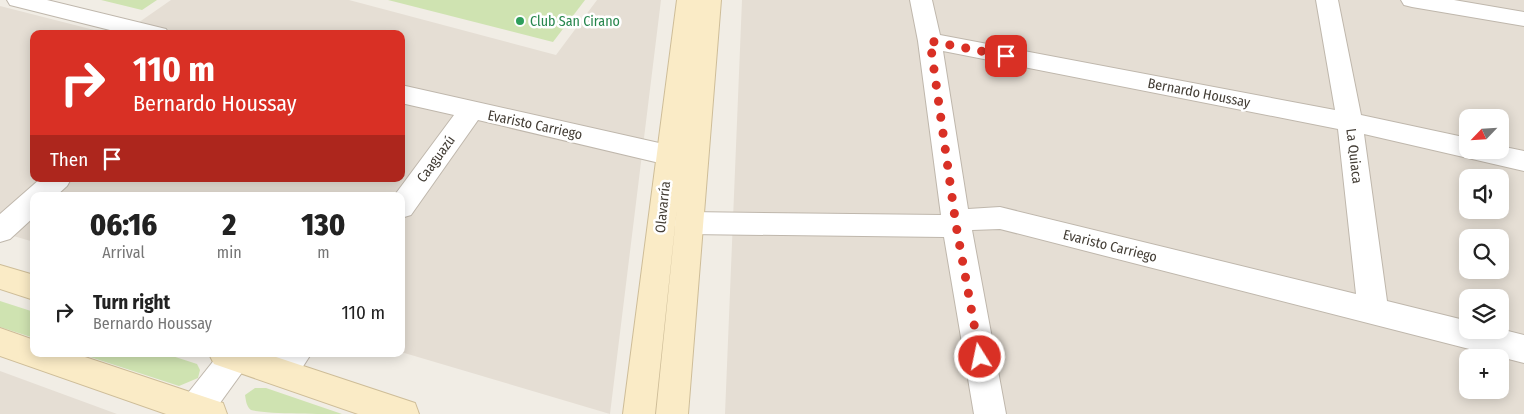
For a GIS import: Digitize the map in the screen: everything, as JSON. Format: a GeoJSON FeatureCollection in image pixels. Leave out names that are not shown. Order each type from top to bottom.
{"type":"FeatureCollection","features":[{"type":"Feature","properties":{"kind":"street"},"geometry":{"type":"LineString","coordinates":[[18,0],[142,30]]}},
{"type":"Feature","properties":{"kind":"street","name":"Olavarría"},"geometry":{"type":"LineString","coordinates":[[639,414],[668,155],[688,0]]}},
{"type":"Feature","properties":{"kind":"street","name":"Olavarría"},"geometry":{"type":"LineString","coordinates":[[672,414],[688,223],[710,0]]}},
{"type":"Feature","properties":{"kind":"street"},"geometry":{"type":"LineString","coordinates":[[921,0],[930,41],[956,225],[990,414]]}},
{"type":"Feature","properties":{"kind":"street","name":"La Quiaca"},"geometry":{"type":"LineString","coordinates":[[1327,0],[1350,122],[1373,312]]}},
{"type":"Feature","properties":{"kind":"street"},"geometry":{"type":"LineString","coordinates":[[1422,1],[1524,20]]}},
{"type":"Feature","properties":{"kind":"street","name":"Bernardo Houssay"},"geometry":{"type":"LineString","coordinates":[[930,41],[1350,122],[1459,146]]}},
{"type":"Feature","properties":{"kind":"street","name":"Evaristo Carriego"},"geometry":{"type":"LineString","coordinates":[[405,95],[668,155]]}},
{"type":"Feature","properties":{"kind":"street","name":"Caaguazú"},"geometry":{"type":"LineString","coordinates":[[405,202],[471,111]]}},
{"type":"Feature","properties":{"kind":"street"},"geometry":{"type":"LineString","coordinates":[[1509,157],[1524,160]]}},
{"type":"Feature","properties":{"kind":"street"},"geometry":{"type":"LineString","coordinates":[[43,192],[54,182]]}},
{"type":"Feature","properties":{"kind":"street"},"geometry":{"type":"LineString","coordinates":[[0,230],[30,204]]}},
{"type":"Feature","properties":{"kind":"street","name":"Evaristo Carriego"},"geometry":{"type":"LineString","coordinates":[[688,223],[944,226],[956,225],[972,220],[1000,218],[1524,349]]}},
{"type":"Feature","properties":{"kind":"street"},"geometry":{"type":"LineString","coordinates":[[0,277],[30,287]]}},
{"type":"Feature","properties":{"kind":"street"},"geometry":{"type":"LineString","coordinates":[[0,342],[30,353]]}},
{"type":"Feature","properties":{"kind":"street"},"geometry":{"type":"LineString","coordinates":[[43,357],[200,412],[229,357]]}},
{"type":"Feature","properties":{"kind":"street"},"geometry":{"type":"LineString","coordinates":[[238,357],[289,363],[403,414]]}},
{"type":"Feature","properties":{"kind":"shaded area"},"geometry":{"type":"Polygon","coordinates":[[[171,0],[349,0],[556,55],[597,0],[661,0],[610,414],[405,353],[405,192],[30,192],[30,241],[0,232],[0,6],[94,30],[30,30],[30,182],[405,182],[405,30],[128,30],[171,0]]]}},
{"type":"Feature","properties":{"kind":"shaded area"},"geometry":{"type":"Polygon","coordinates":[[[742,0],[1524,0],[1524,414],[725,414],[742,0]]]}},
{"type":"Feature","properties":{"kind":"shaded area"},"geometry":{"type":"Polygon","coordinates":[[[0,371],[117,414],[0,414],[0,371]]]}},
{"type":"Feature","properties":{"kind":"green space"},"geometry":{"type":"Polygon","coordinates":[[[101,0],[157,0],[142,10],[101,0]]]}},
{"type":"Feature","properties":{"kind":"green space","name":"Club San Cirano"},"geometry":{"type":"Polygon","coordinates":[[[388,0],[585,0],[553,42],[388,0]]]}},
{"type":"Feature","properties":{"kind":"green space"},"geometry":{"type":"Polygon","coordinates":[[[0,301],[30,311],[30,337],[0,327],[0,301]]]}},
{"type":"Feature","properties":{"kind":"green space"},"geometry":{"type":"Polygon","coordinates":[[[90,357],[175,357],[197,364],[200,370],[198,378],[179,386],[90,357]]]}},
{"type":"Feature","properties":{"kind":"green space"},"geometry":{"type":"Polygon","coordinates":[[[255,388],[266,388],[342,414],[280,413],[251,410],[247,405],[245,395],[255,388]]]}},
{"type":"Feature","properties":{"kind":"place","name":"Club San Cirano"},"geometry":{"type":"Point","coordinates":[520,21]}},
{"type":"Feature","properties":{"kind":"route"},"geometry":{"type":"LineString","coordinates":[[980,357],[956,225],[930,41],[1006,56]]}}]}
